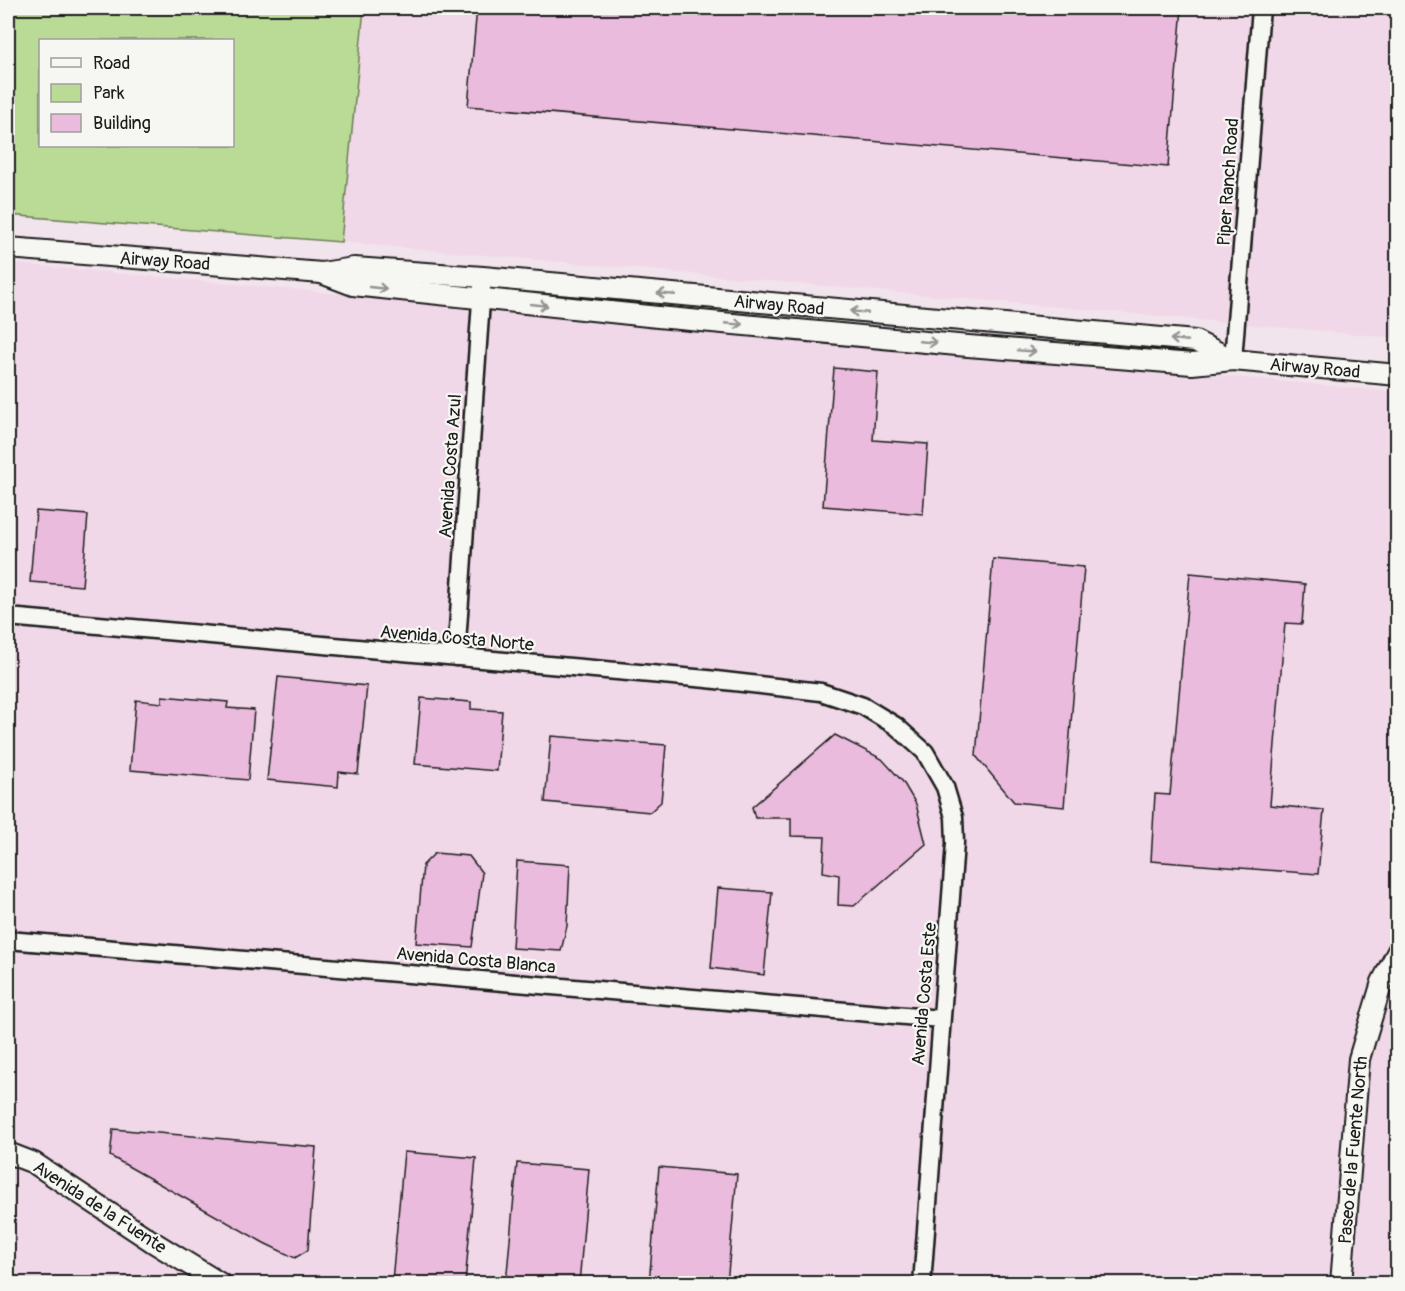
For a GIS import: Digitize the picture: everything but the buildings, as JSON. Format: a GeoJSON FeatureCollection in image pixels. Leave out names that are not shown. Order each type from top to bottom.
{"type":"FeatureCollection","features":[{"type":"Feature","properties":{"kind":"street","name":"Piper Ranch Road"},"geometry":{"type":"LineString","coordinates":[[1233,360],[1261,8]]}},
{"type":"Feature","properties":{"kind":"street","name":"Airway Road"},"geometry":{"type":"LineString","coordinates":[[8,248],[322,273],[354,268],[483,277],[1195,341],[1233,360]]}},
{"type":"Feature","properties":{"kind":"street","name":"Airway Road"},"geometry":{"type":"LineString","coordinates":[[322,273],[353,285],[984,347],[1192,364],[1233,360],[1398,375]]}},
{"type":"Feature","properties":{"kind":"street","name":"Avenida Costa Azul"},"geometry":{"type":"LineString","coordinates":[[456,657],[483,277]]}},
{"type":"Feature","properties":{"kind":"street","name":"Avenida Costa Norte"},"geometry":{"type":"LineString","coordinates":[[8,617],[707,679],[821,692],[863,706],[896,726]]}},
{"type":"Feature","properties":{"kind":"street","name":"Avenida Costa Este"},"geometry":{"type":"LineString","coordinates":[[896,726],[925,752],[945,787],[954,817],[956,843],[922,1284]]}},
{"type":"Feature","properties":{"kind":"street","name":"Avenida Costa Blanca"},"geometry":{"type":"LineString","coordinates":[[8,940],[941,1019]]}},
{"type":"Feature","properties":{"kind":"street","name":"Paseo de la Fuente North"},"geometry":{"type":"LineString","coordinates":[[1341,1284],[1359,1059],[1382,982],[1398,951]]}},
{"type":"Feature","properties":{"kind":"street","name":"Avenida de la Fuente"},"geometry":{"type":"LineString","coordinates":[[8,1153],[34,1163],[221,1284]]}},
{"type":"Feature","properties":{"kind":"shaded area"},"geometry":{"type":"Polygon","coordinates":[[[364,8],[1397,8],[1397,338],[341,242],[364,8]]]}},
{"type":"Feature","properties":{"kind":"shaded area"},"geometry":{"type":"Polygon","coordinates":[[[8,263],[1397,392],[1397,1283],[8,1283],[8,263]]]}},
{"type":"Feature","properties":{"kind":"green space"},"geometry":{"type":"Polygon","coordinates":[[[8,8],[364,8],[341,242],[8,215],[8,8]]]}}]}
